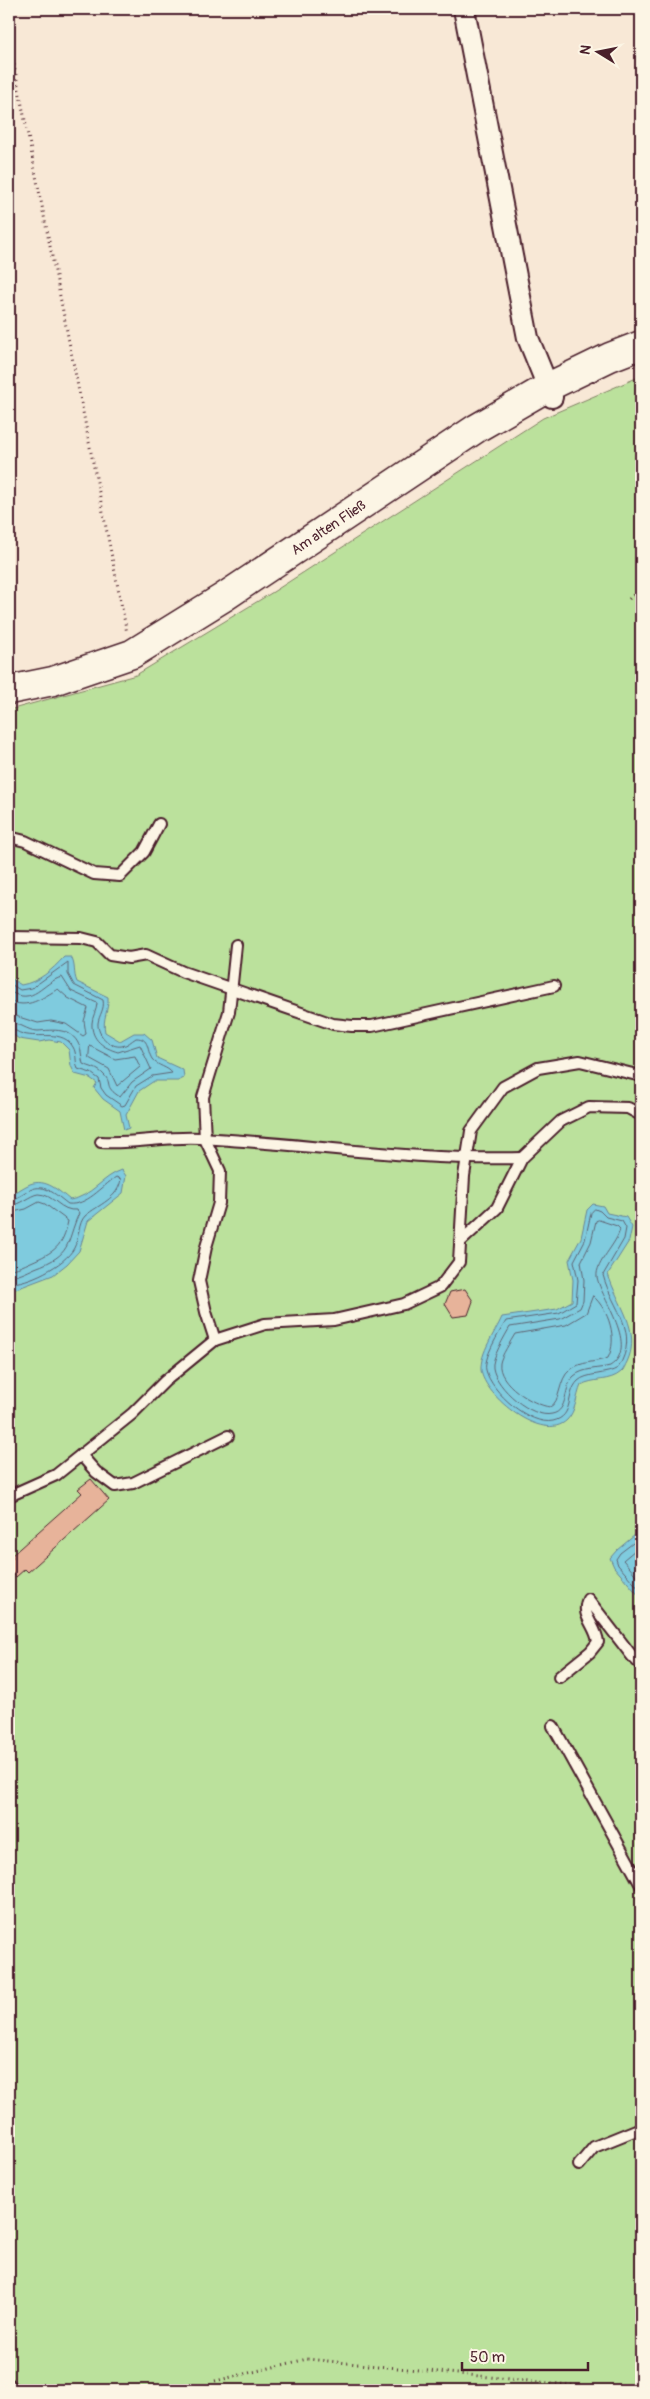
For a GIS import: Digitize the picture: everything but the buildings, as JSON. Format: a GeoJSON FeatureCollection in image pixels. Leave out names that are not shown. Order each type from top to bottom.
{"type":"FeatureCollection","features":[{"type":"Feature","properties":{"kind":"main road","name":"Am alten Fließ"},"geometry":{"type":"LineString","coordinates":[[9,690],[53,681],[132,654],[224,597],[477,428],[550,392],[610,357],[641,345]]}},
{"type":"Feature","properties":{"kind":"street"},"geometry":{"type":"LineString","coordinates":[[464,9],[528,338],[550,392]]}},
{"type":"Feature","properties":{"kind":"lane"},"geometry":{"type":"LineString","coordinates":[[9,837],[33,844],[94,874],[120,876],[144,852],[159,824]]}},
{"type":"Feature","properties":{"kind":"lane"},"geometry":{"type":"LineString","coordinates":[[9,937],[81,938],[97,942],[110,955],[130,958],[146,955],[182,972],[333,1024],[352,1026],[372,1026],[554,986]]}},
{"type":"Feature","properties":{"kind":"lane"},"geometry":{"type":"LineString","coordinates":[[215,1340],[199,1281],[206,1247],[219,1203],[220,1171],[205,1139],[203,1097],[229,1012],[236,945]]}},
{"type":"Feature","properties":{"kind":"lane"},"geometry":{"type":"LineString","coordinates":[[9,1496],[56,1475],[215,1340],[265,1324],[334,1320],[404,1304],[440,1287],[459,1262],[471,1131],[504,1087],[538,1068],[580,1061],[641,1076]]}},
{"type":"Feature","properties":{"kind":"lane"},"geometry":{"type":"LineString","coordinates":[[460,1242],[497,1208],[522,1158],[560,1121],[589,1107],[628,1108],[641,1115]]}},
{"type":"Feature","properties":{"kind":"lane"},"geometry":{"type":"LineString","coordinates":[[101,1142],[126,1143],[173,1139],[205,1139],[467,1160],[522,1158]]}},
{"type":"Feature","properties":{"kind":"lane"},"geometry":{"type":"LineString","coordinates":[[81,1455],[96,1472],[115,1486],[133,1483],[228,1436]]}},
{"type":"Feature","properties":{"kind":"lane"},"geometry":{"type":"LineString","coordinates":[[559,1677],[590,1652],[598,1642],[597,1633],[587,1618],[585,1607],[588,1599],[632,1656],[641,1664]]}},
{"type":"Feature","properties":{"kind":"lane"},"geometry":{"type":"LineString","coordinates":[[553,1726],[641,1885]]}},
{"type":"Feature","properties":{"kind":"lane"},"geometry":{"type":"LineString","coordinates":[[579,2165],[594,2147],[641,2128]]}},
{"type":"Feature","properties":{"kind":"lane"},"geometry":{"type":"LineString","coordinates":[[9,2384],[12,2390]]}},
{"type":"Feature","properties":{"kind":"path"},"geometry":{"type":"LineString","coordinates":[[9,40],[13,70],[132,654]]}},
{"type":"Feature","properties":{"kind":"path"},"geometry":{"type":"LineString","coordinates":[[9,71],[13,70]]}},
{"type":"Feature","properties":{"kind":"path"},"geometry":{"type":"LineString","coordinates":[[629,598],[641,588]]}},
{"type":"Feature","properties":{"kind":"path"},"geometry":{"type":"LineString","coordinates":[[215,2381],[307,2359],[580,2386]]}},
{"type":"Feature","properties":{"kind":"green space"},"geometry":{"type":"Polygon","coordinates":[[[641,376],[641,2390],[18,2390],[9,2374],[9,710],[136,675],[273,592],[543,418],[641,376]]]}},
{"type":"Feature","properties":{"kind":"water"},"geometry":{"type":"Polygon","coordinates":[[[64,957],[71,957],[77,982],[108,997],[104,1023],[105,1032],[120,1041],[134,1033],[144,1033],[152,1040],[157,1058],[183,1070],[184,1078],[178,1081],[154,1081],[139,1091],[126,1115],[129,1128],[124,1130],[120,1111],[103,1099],[94,1088],[97,1083],[90,1078],[75,1074],[71,1066],[69,1050],[61,1042],[49,1040],[39,1042],[19,1039],[9,1032],[9,977],[21,985],[34,981],[45,975],[64,957]]]}},
{"type":"Feature","properties":{"kind":"water"},"geometry":{"type":"Polygon","coordinates":[[[122,1170],[126,1176],[123,1193],[88,1221],[79,1251],[67,1264],[53,1275],[16,1289],[9,1287],[9,1195],[30,1184],[41,1183],[52,1186],[70,1200],[91,1191],[122,1170]]]}},
{"type":"Feature","properties":{"kind":"water"},"geometry":{"type":"Polygon","coordinates":[[[593,1204],[603,1206],[607,1213],[626,1217],[632,1227],[629,1241],[608,1274],[630,1328],[631,1350],[624,1369],[617,1375],[581,1385],[574,1408],[567,1420],[557,1426],[544,1426],[530,1422],[503,1404],[485,1381],[481,1370],[481,1363],[485,1350],[502,1317],[557,1309],[572,1301],[573,1280],[569,1260],[581,1238],[587,1210],[593,1204]]]}},
{"type":"Feature","properties":{"kind":"water"},"geometry":{"type":"Polygon","coordinates":[[[641,1530],[641,1598],[614,1567],[610,1558],[641,1530]]]}}]}
